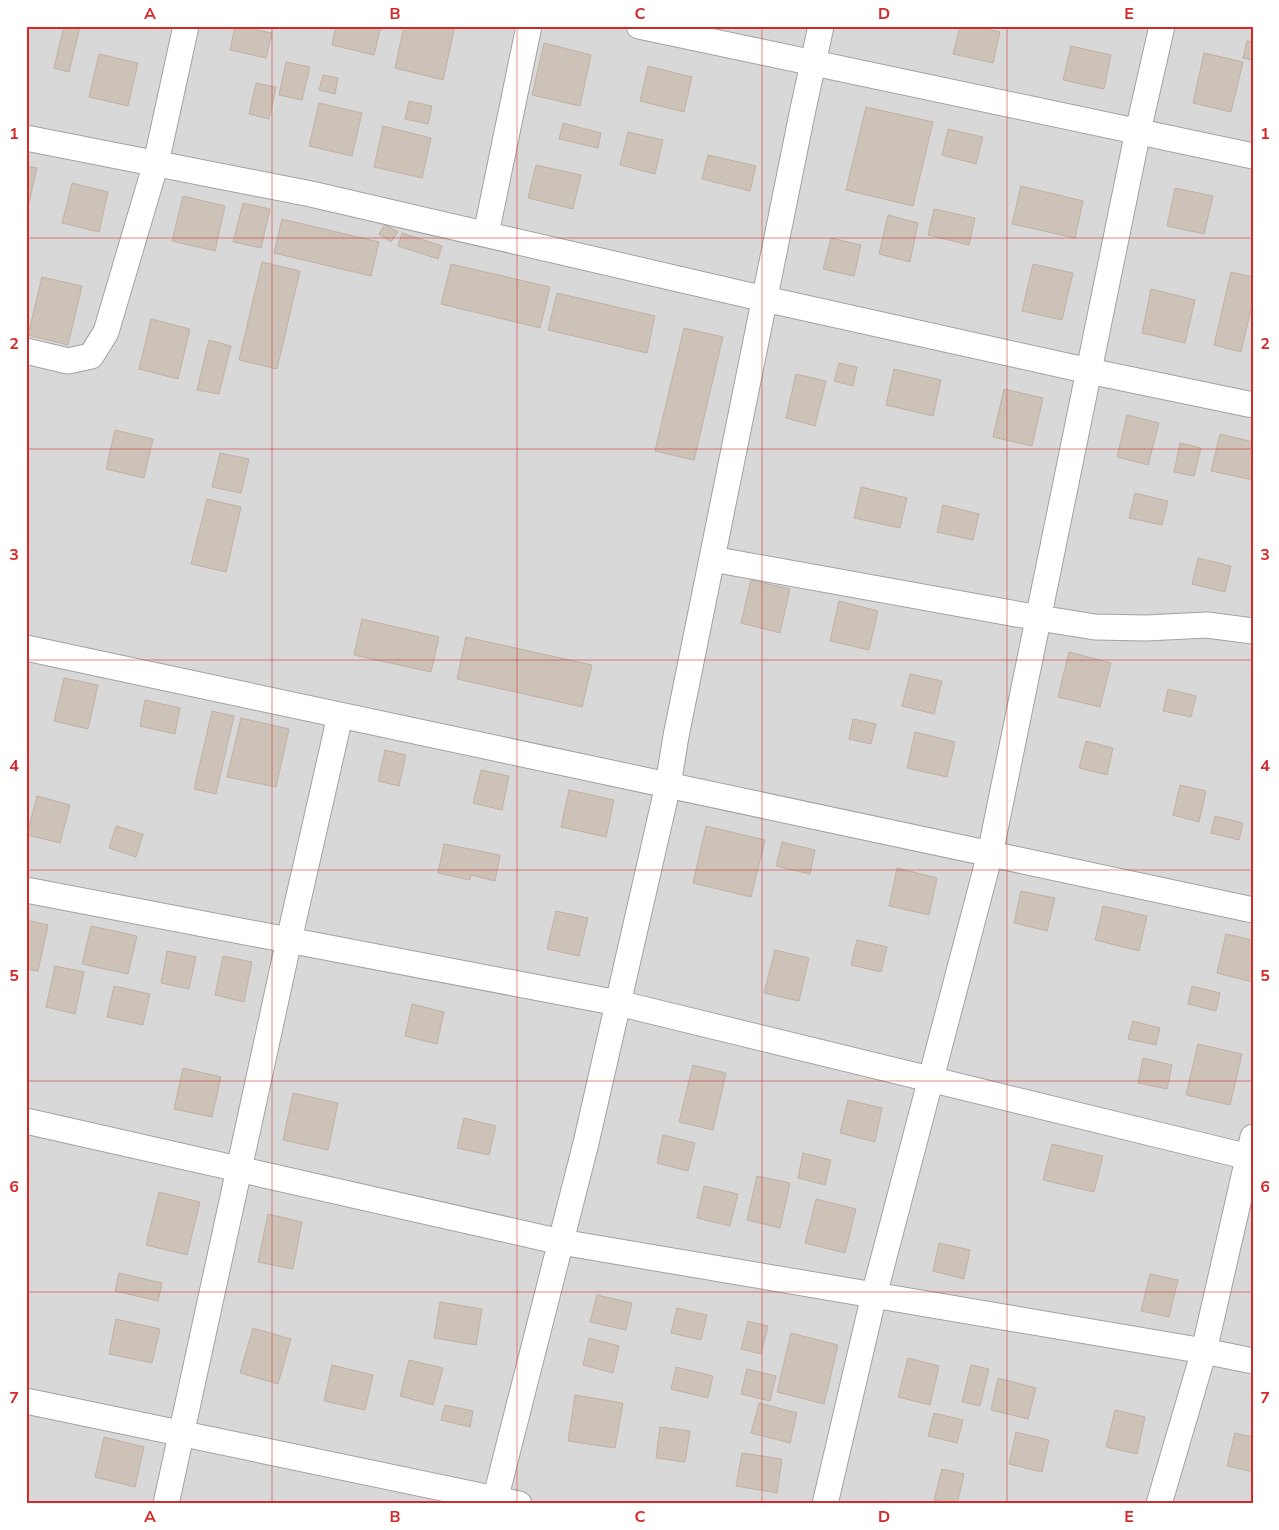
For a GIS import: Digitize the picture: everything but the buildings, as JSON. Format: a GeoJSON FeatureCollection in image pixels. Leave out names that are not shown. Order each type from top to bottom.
{"type":"FeatureCollection","features":[{"type":"Feature","properties":{"kind":"street"},"geometry":{"type":"LineString","coordinates":[[26,351],[68,361],[91,356],[106,332],[156,163],[186,26]]}},
{"type":"Feature","properties":{"kind":"street"},"geometry":{"type":"LineString","coordinates":[[486,234],[530,26]]}},
{"type":"Feature","properties":{"kind":"street"},"geometry":{"type":"LineString","coordinates":[[639,26],[1253,156]]}},
{"type":"Feature","properties":{"kind":"street"},"geometry":{"type":"LineString","coordinates":[[26,1401],[503,1502],[561,1242],[586,1143],[668,785],[712,559],[821,26]]}},
{"type":"Feature","properties":{"kind":"street"},"geometry":{"type":"LineString","coordinates":[[825,1504],[874,1295],[990,854],[1138,131],[1162,26]]}},
{"type":"Feature","properties":{"kind":"street"},"geometry":{"type":"LineString","coordinates":[[26,138],[311,194],[765,300],[1253,405]]}},
{"type":"Feature","properties":{"kind":"street"},"geometry":{"type":"LineString","coordinates":[[712,559],[1095,627],[1146,628],[1207,625],[1253,631]]}},
{"type":"Feature","properties":{"kind":"street"},"geometry":{"type":"LineString","coordinates":[[26,648],[1253,910]]}},
{"type":"Feature","properties":{"kind":"street"},"geometry":{"type":"LineString","coordinates":[[166,1504],[289,940],[340,716]]}},
{"type":"Feature","properties":{"kind":"street"},"geometry":{"type":"LineString","coordinates":[[26,890],[618,1003],[931,1079],[1251,1150],[1204,1351],[1159,1504]]}},
{"type":"Feature","properties":{"kind":"street"},"geometry":{"type":"LineString","coordinates":[[26,1122],[561,1242],[1204,1351],[1253,1361]]}},
{"type":"Feature","properties":{"kind":"shaded area"},"geometry":{"type":"Polygon","coordinates":[[[26,26],[1253,26],[1253,1504],[26,1504],[26,26]]]}}]}
